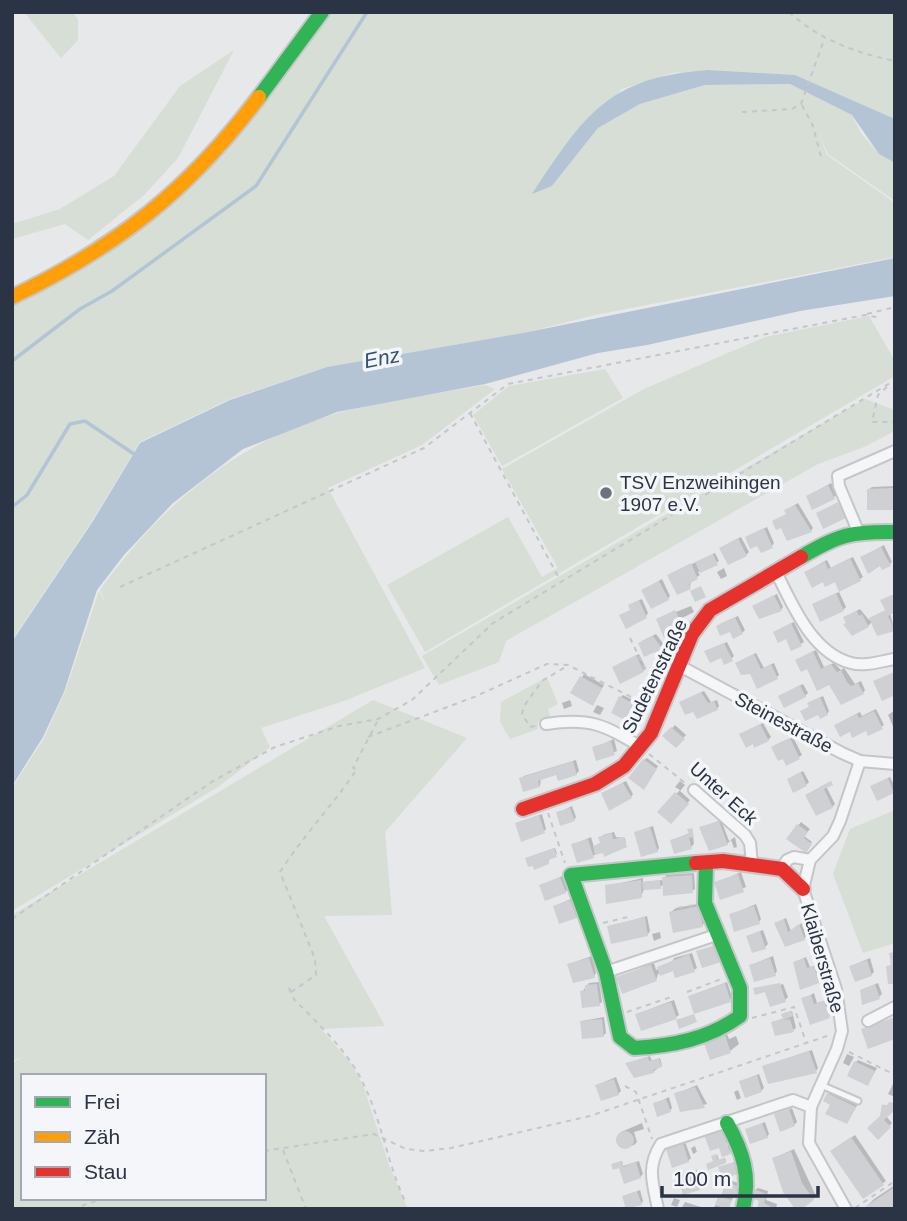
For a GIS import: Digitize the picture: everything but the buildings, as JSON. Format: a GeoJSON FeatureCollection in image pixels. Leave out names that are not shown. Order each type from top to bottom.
{"type":"FeatureCollection","features":[{"type":"Feature","properties":{"kind":"street"},"geometry":{"type":"LineString","coordinates":[[12,297],[103,251],[176,194],[239,126],[322,12]]}},
{"type":"Feature","properties":{"kind":"street"},"geometry":{"type":"LineString","coordinates":[[858,531],[839,486],[838,476],[895,451]]}},
{"type":"Feature","properties":{"kind":"street","name":"Sudetenstraße"},"geometry":{"type":"LineString","coordinates":[[523,809],[611,776],[641,747],[660,711],[692,634],[710,610],[828,541],[858,531],[895,531]]}},
{"type":"Feature","properties":{"kind":"street"},"geometry":{"type":"LineString","coordinates":[[776,572],[810,632],[837,657],[864,664],[895,659]]}},
{"type":"Feature","properties":{"kind":"street","name":"Steinestraße"},"geometry":{"type":"LineString","coordinates":[[678,665],[860,761],[895,764]]}},
{"type":"Feature","properties":{"kind":"street"},"geometry":{"type":"LineString","coordinates":[[546,724],[576,719],[590,721],[608,727],[641,747]]}},
{"type":"Feature","properties":{"kind":"street","name":"Klaiberstraße"},"geometry":{"type":"LineString","coordinates":[[846,1209],[809,1143],[811,1107],[837,1049],[842,1031],[836,989],[803,889],[810,860],[833,836],[860,761]]}},
{"type":"Feature","properties":{"kind":"street","name":"Unter Eck"},"geometry":{"type":"LineString","coordinates":[[694,790],[745,835],[750,843],[752,864]]}},
{"type":"Feature","properties":{"kind":"street","name":"Klaiberstraße"},"geometry":{"type":"LineString","coordinates":[[782,869],[787,860],[794,857],[810,860]]}},
{"type":"Feature","properties":{"kind":"street"},"geometry":{"type":"LineString","coordinates":[[706,863],[705,903],[716,935],[735,974],[742,1002],[740,1016],[732,1024],[665,1046],[634,1048],[620,1037],[613,1017],[606,972],[592,925],[571,875],[706,863],[752,864],[782,869],[803,889]]}},
{"type":"Feature","properties":{"kind":"street"},"geometry":{"type":"LineString","coordinates":[[606,972],[716,935]]}},
{"type":"Feature","properties":{"kind":"street"},"geometry":{"type":"LineString","coordinates":[[868,1021],[895,1007]]}},
{"type":"Feature","properties":{"kind":"street"},"geometry":{"type":"LineString","coordinates":[[658,1209],[650,1172],[652,1157],[661,1144],[793,1100],[811,1107]]}},
{"type":"Feature","properties":{"kind":"street"},"geometry":{"type":"LineString","coordinates":[[727,1123],[743,1153],[750,1185],[743,1209]]}},
{"type":"Feature","properties":{"kind":"lane"},"geometry":{"type":"LineString","coordinates":[[821,1085],[858,1101]]}},
{"type":"Feature","properties":{"kind":"path"},"geometry":{"type":"LineString","coordinates":[[789,12],[825,37],[863,54],[895,61]]}},
{"type":"Feature","properties":{"kind":"path"},"geometry":{"type":"LineString","coordinates":[[742,112],[792,109],[802,104],[825,37]]}},
{"type":"Feature","properties":{"kind":"path"},"geometry":{"type":"LineString","coordinates":[[802,104],[813,126],[822,161]]}},
{"type":"Feature","properties":{"kind":"path"},"geometry":{"type":"LineString","coordinates":[[120,587],[424,448],[508,384],[866,315],[895,307]]}},
{"type":"Feature","properties":{"kind":"path"},"geometry":{"type":"LineString","coordinates":[[866,315],[881,318]]}},
{"type":"Feature","properties":{"kind":"path"},"geometry":{"type":"LineString","coordinates":[[12,919],[213,781],[275,747],[339,726],[378,719],[412,700],[493,623],[895,380]]}},
{"type":"Feature","properties":{"kind":"path"},"geometry":{"type":"LineString","coordinates":[[886,385],[878,395],[872,422],[895,422]]}},
{"type":"Feature","properties":{"kind":"path"},"geometry":{"type":"LineString","coordinates":[[470,413],[561,581]]}},
{"type":"Feature","properties":{"kind":"path"},"geometry":{"type":"LineString","coordinates":[[630,638],[653,687],[664,696]]}},
{"type":"Feature","properties":{"kind":"path"},"geometry":{"type":"LineString","coordinates":[[367,738],[474,697],[547,664],[568,665],[660,711]]}},
{"type":"Feature","properties":{"kind":"path"},"geometry":{"type":"LineString","coordinates":[[546,724],[530,727],[522,714],[524,706],[542,681],[568,665]]}},
{"type":"Feature","properties":{"kind":"path"},"geometry":{"type":"LineString","coordinates":[[291,992],[316,975],[316,959],[280,872],[305,833],[329,808],[357,769],[353,768],[378,719]]}},
{"type":"Feature","properties":{"kind":"path","name":"Unter Eck"},"geometry":{"type":"LineString","coordinates":[[641,747],[694,790]]}},
{"type":"Feature","properties":{"kind":"path"},"geometry":{"type":"LineString","coordinates":[[550,821],[567,868]]}},
{"type":"Feature","properties":{"kind":"path"},"geometry":{"type":"LineString","coordinates":[[678,908],[705,903]]}},
{"type":"Feature","properties":{"kind":"path"},"geometry":{"type":"LineString","coordinates":[[592,925],[632,916]]}},
{"type":"Feature","properties":{"kind":"path"},"geometry":{"type":"LineString","coordinates":[[687,992],[735,974]]}},
{"type":"Feature","properties":{"kind":"path"},"geometry":{"type":"LineString","coordinates":[[289,988],[294,999],[352,1063],[364,1084],[405,1201]]}},
{"type":"Feature","properties":{"kind":"path"},"geometry":{"type":"LineString","coordinates":[[613,1017],[670,997]]}},
{"type":"Feature","properties":{"kind":"path"},"geometry":{"type":"LineString","coordinates":[[740,1016],[756,1019],[794,1007],[806,1042]]}},
{"type":"Feature","properties":{"kind":"path"},"geometry":{"type":"LineString","coordinates":[[266,1151],[374,1134],[406,1149],[425,1151],[451,1148],[520,1129],[565,1122],[639,1100],[842,1031]]}},
{"type":"Feature","properties":{"kind":"path"},"geometry":{"type":"LineString","coordinates":[[837,1049],[895,1075]]}},
{"type":"Feature","properties":{"kind":"path"},"geometry":{"type":"LineString","coordinates":[[625,1086],[636,1092],[652,1140],[661,1144]]}},
{"type":"Feature","properties":{"kind":"path"},"geometry":{"type":"LineString","coordinates":[[282,1149],[306,1209]]}},
{"type":"Feature","properties":{"kind":"path"},"geometry":{"type":"LineString","coordinates":[[855,1209],[895,1181]]}},
{"type":"Feature","properties":{"kind":"path"},"geometry":{"type":"LineString","coordinates":[[72,1209],[99,1200]]}},
{"type":"Feature","properties":{"kind":"shaded area"},"geometry":{"type":"Polygon","coordinates":[[[24,12],[72,12],[78,19],[78,40],[61,58],[24,12]]]}},
{"type":"Feature","properties":{"kind":"shaded area"},"geometry":{"type":"Polygon","coordinates":[[[329,12],[895,12],[895,119],[795,75],[708,70],[672,73],[622,89],[533,193],[552,186],[598,128],[640,104],[705,85],[790,84],[852,115],[861,133],[879,154],[895,163],[895,201],[828,154],[818,132],[827,155],[895,203],[895,257],[595,315],[524,333],[327,367],[230,399],[140,442],[92,521],[12,640],[12,300],[159,214],[329,12]]]}},
{"type":"Feature","properties":{"kind":"shaded area"},"geometry":{"type":"Polygon","coordinates":[[[234,50],[178,158],[144,195],[88,240],[65,224],[12,239],[12,224],[60,209],[114,176],[180,86],[234,50]]]}},
{"type":"Feature","properties":{"kind":"shaded area","name":"TSV Enzweihingen 1907 e.V."},"geometry":{"type":"Polygon","coordinates":[[[869,316],[895,361],[895,376],[425,652],[387,585],[508,517],[542,577],[558,568],[502,469],[644,389],[765,337],[869,316]]]}},
{"type":"Feature","properties":{"kind":"shaded area"},"geometry":{"type":"Polygon","coordinates":[[[605,369],[623,398],[502,466],[473,415],[509,386],[605,369]]]}},
{"type":"Feature","properties":{"kind":"shaded area"},"geometry":{"type":"Polygon","coordinates":[[[485,385],[495,389],[422,445],[328,488],[425,668],[344,701],[261,728],[270,747],[218,787],[12,911],[12,788],[44,738],[65,692],[99,591],[106,604],[100,590],[149,530],[175,504],[234,459],[301,425],[374,404],[485,385]]]}},
{"type":"Feature","properties":{"kind":"shaded area"},"geometry":{"type":"Polygon","coordinates":[[[865,399],[895,410],[895,431],[864,447],[818,464],[506,641],[499,662],[439,685],[422,656],[865,399]]]}},
{"type":"Feature","properties":{"kind":"shaded area"},"geometry":{"type":"Polygon","coordinates":[[[547,677],[558,704],[548,709],[550,716],[538,722],[538,729],[510,739],[500,722],[501,702],[547,677]]]}},
{"type":"Feature","properties":{"kind":"shaded area"},"geometry":{"type":"Polygon","coordinates":[[[373,700],[467,738],[385,832],[392,915],[324,916],[385,1026],[321,1029],[351,1063],[363,1085],[390,1168],[408,1209],[12,1209],[12,1063],[25,1056],[12,1061],[12,915],[373,700]]]}},
{"type":"Feature","properties":{"kind":"shaded area"},"geometry":{"type":"Polygon","coordinates":[[[895,810],[895,943],[863,953],[833,874],[850,829],[895,810]]]}},
{"type":"Feature","properties":{"kind":"water"},"geometry":{"type":"Polygon","coordinates":[[[708,70],[795,75],[895,119],[895,163],[879,154],[852,115],[790,84],[705,85],[640,104],[598,128],[552,186],[532,194],[567,143],[602,105],[645,81],[708,70]]]}},
{"type":"Feature","properties":{"kind":"water","name":"Enz"},"geometry":{"type":"Polygon","coordinates":[[[895,258],[895,296],[800,311],[647,345],[598,353],[485,384],[337,412],[243,449],[173,503],[124,555],[97,590],[64,692],[43,737],[12,786],[13,640],[93,521],[140,443],[230,400],[327,367],[523,333],[895,258]]]}},
{"type":"Feature","properties":{"kind":"waterway"},"geometry":{"type":"LineString","coordinates":[[12,361],[80,309],[112,291],[256,186],[367,12]]}},
{"type":"Feature","properties":{"kind":"waterway"},"geometry":{"type":"LineString","coordinates":[[12,507],[27,495],[70,424],[85,421],[134,454]]}},
{"type":"Feature","properties":{"kind":"traffic: fast"},"geometry":{"type":"LineString","coordinates":[[259,97],[322,12]]}},
{"type":"Feature","properties":{"kind":"traffic: fast"},"geometry":{"type":"LineString","coordinates":[[801,557],[846,536],[867,532],[895,532]]}},
{"type":"Feature","properties":{"kind":"traffic: fast"},"geometry":{"type":"LineString","coordinates":[[696,863],[571,875],[606,972],[620,1037],[634,1048],[690,1040],[716,1030],[740,1016],[740,988],[705,903],[706,863]]}},
{"type":"Feature","properties":{"kind":"traffic: fast"},"geometry":{"type":"LineString","coordinates":[[727,1123],[737,1144],[746,1175],[743,1209]]}},
{"type":"Feature","properties":{"kind":"traffic: slow"},"geometry":{"type":"LineString","coordinates":[[12,297],[85,257],[149,213],[205,161],[259,97]]}},
{"type":"Feature","properties":{"kind":"traffic: jam"},"geometry":{"type":"LineString","coordinates":[[523,809],[595,784],[624,766],[651,733],[692,634],[710,610],[801,557]]}},
{"type":"Feature","properties":{"kind":"traffic: jam"},"geometry":{"type":"LineString","coordinates":[[696,863],[723,861],[782,869],[803,889]]}},
{"type":"Feature","properties":{"kind":"place","name":"TSV Enzweihingen 1907 e.V."},"geometry":{"type":"Point","coordinates":[606,493]}}]}
